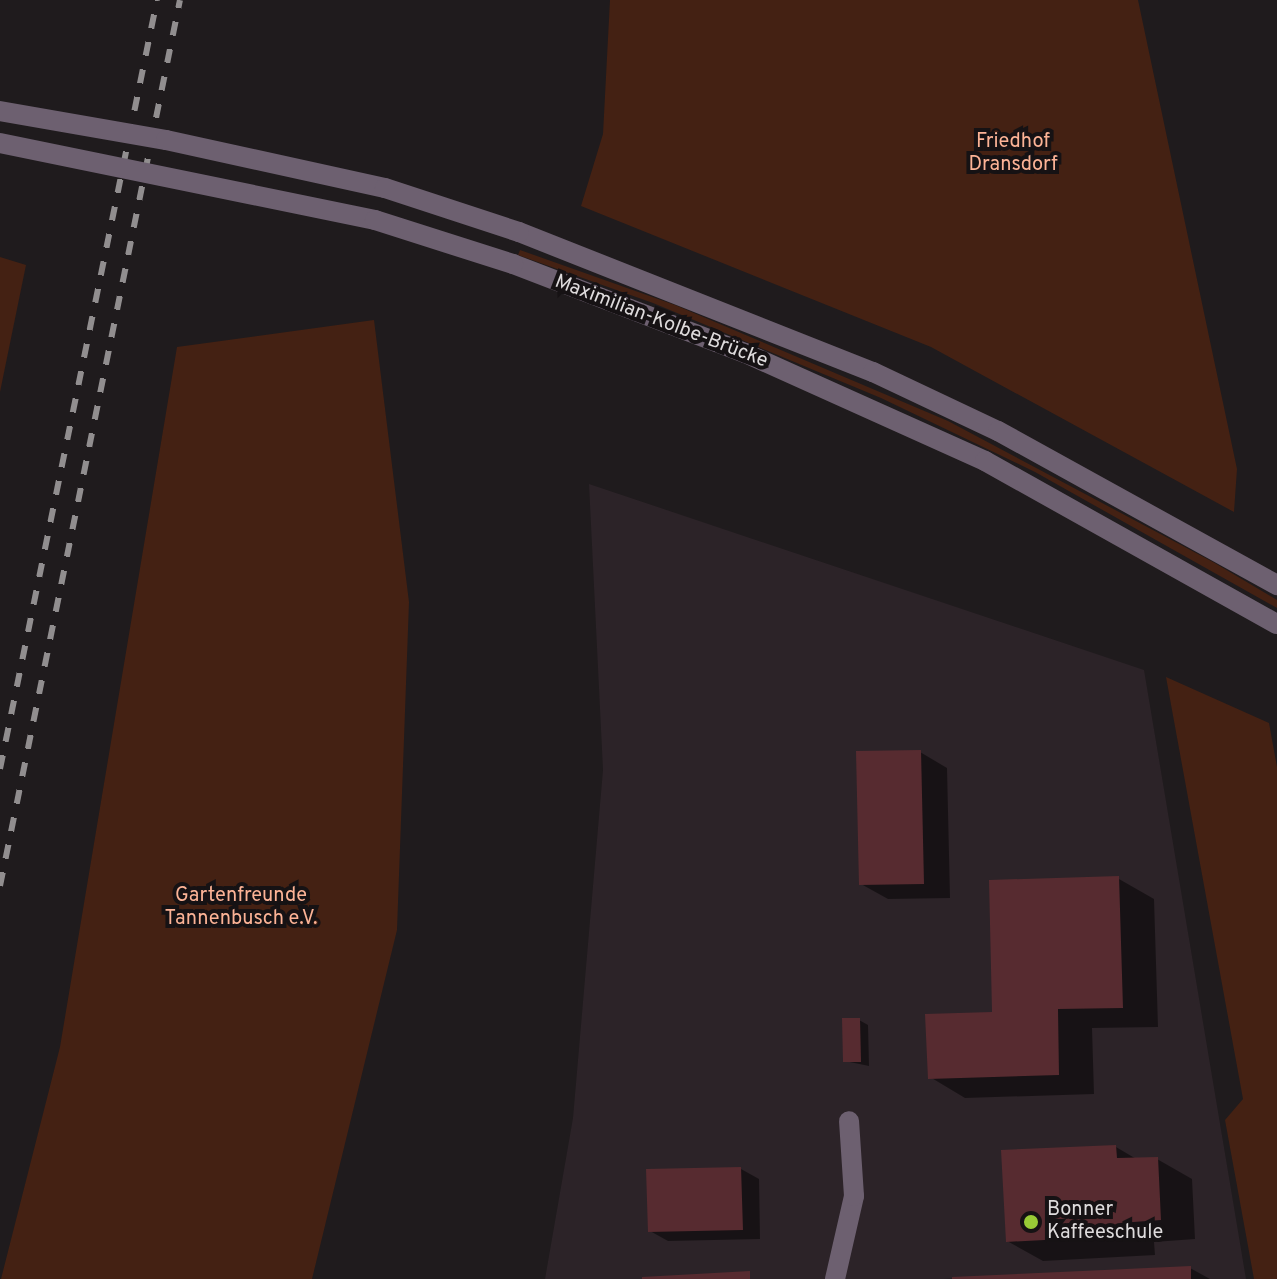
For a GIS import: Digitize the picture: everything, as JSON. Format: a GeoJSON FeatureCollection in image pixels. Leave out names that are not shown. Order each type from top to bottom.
{"type":"FeatureCollection","features":[{"type":"Feature","properties":{"kind":"street","name":"Maximilian-Kolbe-Brücke"},"geometry":{"type":"LineString","coordinates":[[0,111],[166,140],[385,188],[519,232],[873,372],[1026,445],[1277,585]]}},
{"type":"Feature","properties":{"kind":"street","name":"Maximilian-Kolbe-Brücke"},"geometry":{"type":"LineString","coordinates":[[0,143],[375,220],[513,264],[745,353],[985,461],[1277,624]]}},
{"type":"Feature","properties":{"kind":"street"},"geometry":{"type":"LineString","coordinates":[[835,1279],[854,1196],[849,1121]]}},
{"type":"Feature","properties":{"kind":"shaded area"},"geometry":{"type":"Polygon","coordinates":[[[589,484],[1144,670],[1246,1279],[545,1279],[573,1118],[603,770],[589,484]]]}},
{"type":"Feature","properties":{"kind":"green space","name":"Friedhof Dransdorf"},"geometry":{"type":"Polygon","coordinates":[[[610,0],[1138,0],[1237,469],[1234,512],[931,347],[581,206],[603,134],[610,0]]]}},
{"type":"Feature","properties":{"kind":"green space"},"geometry":{"type":"Polygon","coordinates":[[[520,250],[675,305],[948,421],[1213,562],[1277,600],[1277,608],[1035,472],[881,398],[653,303],[518,255],[520,250]]]}},
{"type":"Feature","properties":{"kind":"green space"},"geometry":{"type":"Polygon","coordinates":[[[0,257],[26,265],[0,392],[0,257]]]}},
{"type":"Feature","properties":{"kind":"green space","name":"Gartenfreunde Tannenbusch e.V."},"geometry":{"type":"Polygon","coordinates":[[[374,320],[409,602],[397,930],[312,1279],[1,1279],[60,1047],[177,347],[374,320]]]}},
{"type":"Feature","properties":{"kind":"green space"},"geometry":{"type":"Polygon","coordinates":[[[1166,677],[1269,723],[1277,767],[1277,1279],[1254,1279],[1225,1120],[1243,1099],[1166,677]]]}},
{"type":"Feature","properties":{"kind":"building"},"geometry":{"type":"Polygon","coordinates":[[[921,750],[924,884],[859,885],[856,751],[921,750]]]}},
{"type":"Feature","properties":{"kind":"building"},"geometry":{"type":"Polygon","coordinates":[[[1119,876],[1123,1008],[1058,1009],[1059,1075],[928,1079],[925,1014],[992,1012],[989,880],[1119,876]]]}},
{"type":"Feature","properties":{"kind":"building"},"geometry":{"type":"Polygon","coordinates":[[[842,1018],[860,1018],[861,1062],[843,1062],[842,1018]]]}},
{"type":"Feature","properties":{"kind":"building"},"geometry":{"type":"Polygon","coordinates":[[[1116,1145],[1117,1158],[1158,1157],[1161,1220],[1120,1223],[1121,1236],[1006,1242],[1001,1150],[1116,1145]]]}},
{"type":"Feature","properties":{"kind":"building"},"geometry":{"type":"Polygon","coordinates":[[[741,1167],[743,1230],[648,1232],[646,1169],[741,1167]]]}},
{"type":"Feature","properties":{"kind":"building"},"geometry":{"type":"Polygon","coordinates":[[[1191,1266],[1191,1279],[952,1279],[952,1277],[1191,1266]]]}},
{"type":"Feature","properties":{"kind":"building"},"geometry":{"type":"Polygon","coordinates":[[[750,1271],[750,1279],[642,1279],[642,1277],[750,1271]]]}},
{"type":"Feature","properties":{"kind":"railway"},"geometry":{"type":"LineString","coordinates":[[0,769],[157,0]]}},
{"type":"Feature","properties":{"kind":"railway"},"geometry":{"type":"LineString","coordinates":[[0,886],[180,0]]}},
{"type":"Feature","properties":{"kind":"place","name":"Bonner Kaffeeschule"},"geometry":{"type":"Point","coordinates":[1031,1222]}}]}
